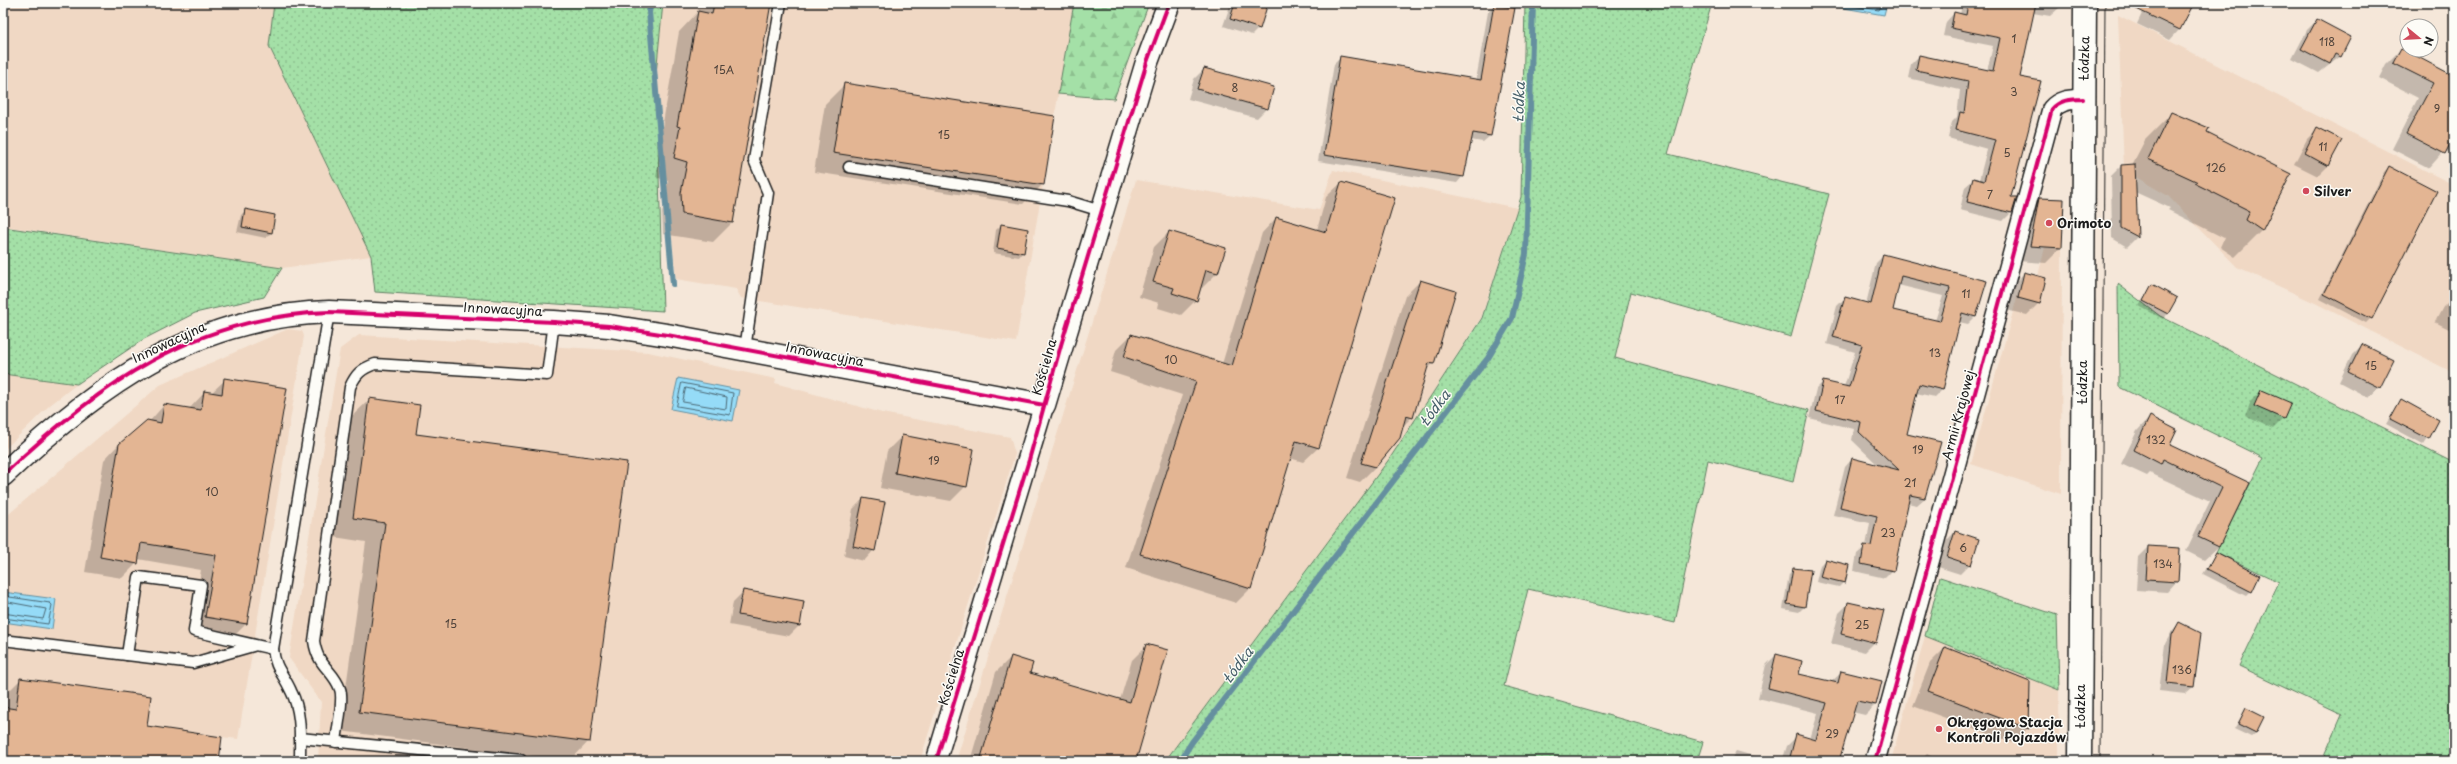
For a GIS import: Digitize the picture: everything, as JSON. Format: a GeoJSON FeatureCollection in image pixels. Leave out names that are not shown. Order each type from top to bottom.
{"type":"FeatureCollection","features":[{"type":"Feature","properties":{"kind":"street","name":"Kościelna"},"geometry":{"type":"LineString","coordinates":[[936,761],[1147,62],[1169,3]]}},
{"type":"Feature","properties":{"kind":"street","name":"Łódzka"},"geometry":{"type":"LineString","coordinates":[[2080,761],[2083,99],[2085,3]]}},
{"type":"Feature","properties":{"kind":"street","name":"Armii Krajowej"},"geometry":{"type":"LineString","coordinates":[[1875,761],[2052,109],[2058,103],[2066,100],[2083,99]]}},
{"type":"Feature","properties":{"kind":"street","name":"Innowacyjna"},"geometry":{"type":"LineString","coordinates":[[3,475],[61,422],[104,389],[140,366],[178,346],[217,330],[262,318],[296,313],[329,312],[554,322],[609,326],[745,349],[1044,404]]}},
{"type":"Feature","properties":{"kind":"lane"},"geometry":{"type":"LineString","coordinates":[[745,349],[768,193],[754,160],[781,3]]}},
{"type":"Feature","properties":{"kind":"lane"},"geometry":{"type":"LineString","coordinates":[[849,167],[1068,200],[1102,211]]}},
{"type":"Feature","properties":{"kind":"lane"},"geometry":{"type":"LineString","coordinates":[[300,761],[299,715],[292,691],[274,664],[272,649],[329,312]]}},
{"type":"Feature","properties":{"kind":"lane"},"geometry":{"type":"LineString","coordinates":[[336,742],[341,691],[337,680],[316,655],[314,642],[350,387],[355,376],[363,368],[375,364],[547,375],[554,322]]}},
{"type":"Feature","properties":{"kind":"lane"},"geometry":{"type":"LineString","coordinates":[[127,655],[139,577],[202,585],[194,631],[253,646],[272,649]]}},
{"type":"Feature","properties":{"kind":"lane"},"geometry":{"type":"LineString","coordinates":[[3,640],[193,663],[253,646]]}},
{"type":"Feature","properties":{"kind":"lane"},"geometry":{"type":"LineString","coordinates":[[300,738],[521,760]]}},
{"type":"Feature","properties":{"kind":"shaded area"},"geometry":{"type":"Polygon","coordinates":[[[3,3],[274,3],[269,46],[371,256],[282,268],[3,226],[3,3]]]}},
{"type":"Feature","properties":{"kind":"shaded area"},"geometry":{"type":"Polygon","coordinates":[[[663,3],[1074,3],[1016,342],[741,298],[736,289],[676,279],[656,74],[663,3]]]}},
{"type":"Feature","properties":{"kind":"shaded area","name":"Silver"},"geometry":{"type":"Polygon","coordinates":[[[2118,15],[2454,185],[2454,373],[2315,303],[2237,267],[2168,196],[2124,170],[2118,15]]]}},
{"type":"Feature","properties":{"kind":"shaded area"},"geometry":{"type":"Polygon","coordinates":[[[1333,170],[1517,208],[1481,318],[1390,458],[1165,761],[956,761],[1136,180],[1319,210],[1333,170]]]}},
{"type":"Feature","properties":{"kind":"shaded area"},"geometry":{"type":"Polygon","coordinates":[[[2045,247],[2062,248],[2061,494],[1971,464],[2024,272],[2038,276],[2045,247]]]}},
{"type":"Feature","properties":{"kind":"shaded area"},"geometry":{"type":"Polygon","coordinates":[[[288,329],[302,331],[304,336],[238,739],[222,737],[3,761],[3,519],[160,385],[288,329]]]}},
{"type":"Feature","properties":{"kind":"shaded area"},"geometry":{"type":"Polygon","coordinates":[[[359,335],[648,352],[776,379],[775,383],[882,413],[1010,437],[1015,454],[920,761],[318,761],[321,702],[289,658],[340,349],[359,335]]]}},
{"type":"Feature","properties":{"kind":"shaded area"},"geometry":{"type":"Polygon","coordinates":[[[3,374],[77,384],[50,405],[3,451],[3,374]]]}},
{"type":"Feature","properties":{"kind":"shaded area"},"geometry":{"type":"Polygon","coordinates":[[[1925,636],[2059,690],[2059,761],[1891,761],[1925,636]]]}},
{"type":"Feature","properties":{"kind":"green space"},"geometry":{"type":"Polygon","coordinates":[[[274,3],[663,3],[656,74],[663,311],[375,292],[371,256],[269,46],[274,3]]]}},
{"type":"Feature","properties":{"kind":"green space"},"geometry":{"type":"Polygon","coordinates":[[[1074,3],[1149,3],[1114,99],[1058,94],[1074,3]]]}},
{"type":"Feature","properties":{"kind":"green space"},"geometry":{"type":"Polygon","coordinates":[[[1525,3],[1712,3],[1668,154],[1829,194],[1791,337],[1631,292],[1615,358],[1809,410],[1793,482],[1708,460],[1675,623],[1528,589],[1504,686],[1703,742],[1697,761],[1165,761],[1390,458],[1482,318],[1521,197],[1525,3]]]}},
{"type":"Feature","properties":{"kind":"green space"},"geometry":{"type":"Polygon","coordinates":[[[3,227],[282,268],[264,297],[195,313],[144,339],[77,384],[3,374],[3,227]]]}},
{"type":"Feature","properties":{"kind":"green space"},"geometry":{"type":"Polygon","coordinates":[[[2118,284],[2160,316],[2454,463],[2454,761],[2322,761],[2342,715],[2239,666],[2279,582],[2216,552],[2263,458],[2119,387],[2118,284]]]}},
{"type":"Feature","properties":{"kind":"green space"},"geometry":{"type":"Polygon","coordinates":[[[1940,577],[2057,615],[2059,690],[1925,636],[1940,577]]]}},
{"type":"Feature","properties":{"kind":"water"},"geometry":{"type":"Polygon","coordinates":[[[1815,3],[1887,3],[1884,15],[1815,3]]]}},
{"type":"Feature","properties":{"kind":"water"},"geometry":{"type":"Polygon","coordinates":[[[678,378],[739,390],[733,421],[671,409],[678,378]]]}},
{"type":"Feature","properties":{"kind":"water"},"geometry":{"type":"Polygon","coordinates":[[[3,592],[56,599],[52,629],[3,622],[3,592]]]}},
{"type":"Feature","properties":{"kind":"building"},"geometry":{"type":"Polygon","coordinates":[[[714,3],[771,3],[733,223],[682,214],[681,193],[687,162],[674,158],[680,127],[677,126],[698,11],[712,14],[714,3]]]}},
{"type":"Feature","properties":{"kind":"building"},"geometry":{"type":"Polygon","coordinates":[[[1235,3],[1268,3],[1260,29],[1230,19],[1235,3]]]}},
{"type":"Feature","properties":{"kind":"building"},"geometry":{"type":"Polygon","coordinates":[[[1968,3],[2036,3],[2020,77],[2041,81],[2011,197],[2017,197],[2012,213],[1967,202],[1973,178],[1984,181],[1995,140],[1956,130],[1960,112],[1964,113],[1968,81],[1916,70],[1919,55],[1993,71],[2000,38],[1951,28],[1954,12],[1966,15],[1968,3]]]}},
{"type":"Feature","properties":{"kind":"building"},"geometry":{"type":"Polygon","coordinates":[[[2124,3],[2194,3],[2180,30],[2124,3]]]}},
{"type":"Feature","properties":{"kind":"building"},"geometry":{"type":"Polygon","coordinates":[[[1494,4],[1515,8],[1491,136],[1473,133],[1464,177],[1324,155],[1340,56],[1481,80],[1494,4]]]}},
{"type":"Feature","properties":{"kind":"building"},"geometry":{"type":"Polygon","coordinates":[[[2317,19],[2351,37],[2341,57],[2335,54],[2330,64],[2301,49],[2317,19]]]}},
{"type":"Feature","properties":{"kind":"building"},"geometry":{"type":"Polygon","coordinates":[[[2399,52],[2399,58],[2420,58],[2454,76],[2454,136],[2445,154],[2406,134],[2433,83],[2393,63],[2399,52]]]}},
{"type":"Feature","properties":{"kind":"building"},"geometry":{"type":"Polygon","coordinates":[[[1204,68],[1274,87],[1268,109],[1197,89],[1204,68]]]}},
{"type":"Feature","properties":{"kind":"building"},"geometry":{"type":"Polygon","coordinates":[[[844,83],[1055,116],[1044,185],[833,153],[844,83]]]}},
{"type":"Feature","properties":{"kind":"building"},"geometry":{"type":"Polygon","coordinates":[[[2171,112],[2209,128],[2207,132],[2291,174],[2262,231],[2246,220],[2250,211],[2194,183],[2198,182],[2148,159],[2171,112]]]}},
{"type":"Feature","properties":{"kind":"building"},"geometry":{"type":"Polygon","coordinates":[[[2317,127],[2342,140],[2328,166],[2304,153],[2317,127]]]}},
{"type":"Feature","properties":{"kind":"building"},"geometry":{"type":"Polygon","coordinates":[[[2135,164],[2138,237],[2121,228],[2121,165],[2135,164]]]}},
{"type":"Feature","properties":{"kind":"building"},"geometry":{"type":"Polygon","coordinates":[[[2389,166],[2437,191],[2372,319],[2324,294],[2389,166]]]}},
{"type":"Feature","properties":{"kind":"building"},"geometry":{"type":"Polygon","coordinates":[[[1341,182],[1395,198],[1319,448],[1296,441],[1251,589],[1140,554],[1196,381],[1124,357],[1131,334],[1232,366],[1276,217],[1326,232],[1341,182]]]}},
{"type":"Feature","properties":{"kind":"building","name":"Orimoto"},"geometry":{"type":"Polygon","coordinates":[[[2039,198],[2064,199],[2062,248],[2030,246],[2039,198]]]}},
{"type":"Feature","properties":{"kind":"building"},"geometry":{"type":"Polygon","coordinates":[[[245,209],[275,215],[272,233],[242,227],[245,209]]]}},
{"type":"Feature","properties":{"kind":"building"},"geometry":{"type":"Polygon","coordinates":[[[1001,224],[1028,229],[1024,253],[997,248],[1001,224]]]}},
{"type":"Feature","properties":{"kind":"building"},"geometry":{"type":"Polygon","coordinates":[[[1169,231],[1226,248],[1218,273],[1206,270],[1197,301],[1172,293],[1174,288],[1153,282],[1169,231]]]}},
{"type":"Feature","properties":{"kind":"building"},"geometry":{"type":"Polygon","coordinates":[[[1883,254],[1987,281],[1976,317],[1962,313],[1943,390],[1919,384],[1907,434],[1941,442],[1925,498],[1910,495],[1894,571],[1861,564],[1864,545],[1871,546],[1877,516],[1840,507],[1852,458],[1899,470],[1859,432],[1861,422],[1816,411],[1823,381],[1849,387],[1862,345],[1833,337],[1845,297],[1871,304],[1883,254]],[[1901,276],[1893,310],[1940,321],[1950,288],[1901,276]]]}},
{"type":"Feature","properties":{"kind":"building"},"geometry":{"type":"Polygon","coordinates":[[[2024,272],[2046,278],[2040,304],[2018,298],[2024,272]]]}},
{"type":"Feature","properties":{"kind":"building"},"geometry":{"type":"Polygon","coordinates":[[[1420,280],[1456,291],[1434,364],[1429,363],[1413,418],[1406,416],[1400,438],[1376,467],[1361,463],[1420,280]]]}},
{"type":"Feature","properties":{"kind":"building"},"geometry":{"type":"Polygon","coordinates":[[[2152,284],[2177,298],[2168,314],[2143,301],[2152,284]]]}},
{"type":"Feature","properties":{"kind":"building"},"geometry":{"type":"Polygon","coordinates":[[[2362,344],[2394,360],[2380,388],[2348,372],[2362,344]]]}},
{"type":"Feature","properties":{"kind":"building"},"geometry":{"type":"Polygon","coordinates":[[[224,378],[287,388],[247,624],[205,617],[216,555],[141,543],[138,564],[100,557],[119,444],[147,420],[161,423],[164,404],[201,410],[204,391],[222,394],[224,378]]]}},
{"type":"Feature","properties":{"kind":"building"},"geometry":{"type":"Polygon","coordinates":[[[2261,390],[2291,403],[2284,419],[2254,406],[2261,390]]]}},
{"type":"Feature","properties":{"kind":"building"},"geometry":{"type":"Polygon","coordinates":[[[369,398],[420,405],[416,434],[627,462],[590,742],[359,712],[385,523],[353,518],[369,398]]]}},
{"type":"Feature","properties":{"kind":"building"},"geometry":{"type":"Polygon","coordinates":[[[2401,399],[2439,420],[2429,439],[2390,419],[2401,399]]]}},
{"type":"Feature","properties":{"kind":"building"},"geometry":{"type":"Polygon","coordinates":[[[2150,416],[2177,430],[2170,445],[2250,483],[2219,547],[2198,537],[2222,488],[2163,459],[2161,464],[2134,450],[2150,416]]]}},
{"type":"Feature","properties":{"kind":"building"},"geometry":{"type":"Polygon","coordinates":[[[902,435],[974,449],[967,487],[895,473],[902,435]]]}},
{"type":"Feature","properties":{"kind":"building"},"geometry":{"type":"Polygon","coordinates":[[[863,498],[885,502],[875,551],[853,546],[863,498]]]}},
{"type":"Feature","properties":{"kind":"building"},"geometry":{"type":"Polygon","coordinates":[[[1955,531],[1979,539],[1971,565],[1947,557],[1955,531]]]}},
{"type":"Feature","properties":{"kind":"building"},"geometry":{"type":"Polygon","coordinates":[[[2148,546],[2180,548],[2178,582],[2146,580],[2148,546]]]}},
{"type":"Feature","properties":{"kind":"building"},"geometry":{"type":"Polygon","coordinates":[[[2216,552],[2260,575],[2252,592],[2207,569],[2216,552]]]}},
{"type":"Feature","properties":{"kind":"building"},"geometry":{"type":"Polygon","coordinates":[[[1825,559],[1849,565],[1845,583],[1820,577],[1825,559]]]}},
{"type":"Feature","properties":{"kind":"building"},"geometry":{"type":"Polygon","coordinates":[[[1793,568],[1811,570],[1805,607],[1787,604],[1793,568]]]}},
{"type":"Feature","properties":{"kind":"building"},"geometry":{"type":"Polygon","coordinates":[[[743,590],[804,601],[800,626],[738,615],[743,590]]]}},
{"type":"Feature","properties":{"kind":"building"},"geometry":{"type":"Polygon","coordinates":[[[1848,602],[1884,610],[1876,643],[1841,634],[1848,602]]]}},
{"type":"Feature","properties":{"kind":"building"},"geometry":{"type":"Polygon","coordinates":[[[2179,622],[2201,633],[2194,687],[2167,684],[2172,635],[2179,622]]]}},
{"type":"Feature","properties":{"kind":"building"},"geometry":{"type":"Polygon","coordinates":[[[1146,644],[1168,650],[1136,761],[980,761],[1011,656],[1033,663],[1030,673],[1130,702],[1146,644]]]}},
{"type":"Feature","properties":{"kind":"building"},"geometry":{"type":"Polygon","coordinates":[[[1945,647],[2030,681],[2029,729],[1928,691],[1945,647]]]}},
{"type":"Feature","properties":{"kind":"building"},"geometry":{"type":"Polygon","coordinates":[[[1776,654],[1802,661],[1799,674],[1838,683],[1841,671],[1882,681],[1876,705],[1857,701],[1839,761],[1789,761],[1796,734],[1816,740],[1827,703],[1768,688],[1776,654]]]}},
{"type":"Feature","properties":{"kind":"building"},"geometry":{"type":"Polygon","coordinates":[[[20,678],[151,696],[147,726],[222,737],[219,761],[3,761],[3,707],[16,709],[20,678]]]}},
{"type":"Feature","properties":{"kind":"building"},"geometry":{"type":"Polygon","coordinates":[[[2246,708],[2264,717],[2256,733],[2238,724],[2246,708]]]}},
{"type":"Feature","properties":{"kind":"waterway"},"geometry":{"type":"LineString","coordinates":[[651,3],[649,12],[673,284]]}},
{"type":"Feature","properties":{"kind":"waterway","name":"Łódka"},"geometry":{"type":"LineString","coordinates":[[1180,761],[1192,742],[1488,358],[1512,318],[1526,254],[1533,3]]}},
{"type":"Feature","properties":{"kind":"tram line"},"geometry":{"type":"LineString","coordinates":[[2100,761],[2105,3]]}},
{"type":"Feature","properties":{"kind":"cycle path"},"geometry":{"type":"LineString","coordinates":[[936,761],[1029,460],[1061,345],[1147,62],[1169,3]]}},
{"type":"Feature","properties":{"kind":"cycle path"},"geometry":{"type":"LineString","coordinates":[[1875,761],[2052,109],[2059,103],[2083,99]]}},
{"type":"Feature","properties":{"kind":"cycle path"},"geometry":{"type":"LineString","coordinates":[[3,475],[75,412],[112,385],[151,361],[192,342],[234,326],[280,316],[329,312],[554,322],[609,326],[667,335],[1044,405]]}},
{"type":"Feature","properties":{"kind":"place","name":"Silver"},"geometry":{"type":"Point","coordinates":[2306,191]}},
{"type":"Feature","properties":{"kind":"place","name":"Orimoto"},"geometry":{"type":"Point","coordinates":[2049,223]}},
{"type":"Feature","properties":{"kind":"place","name":"Okręgowa Stacja Kontroli Pojazdów"},"geometry":{"type":"Point","coordinates":[1939,729]}}]}
